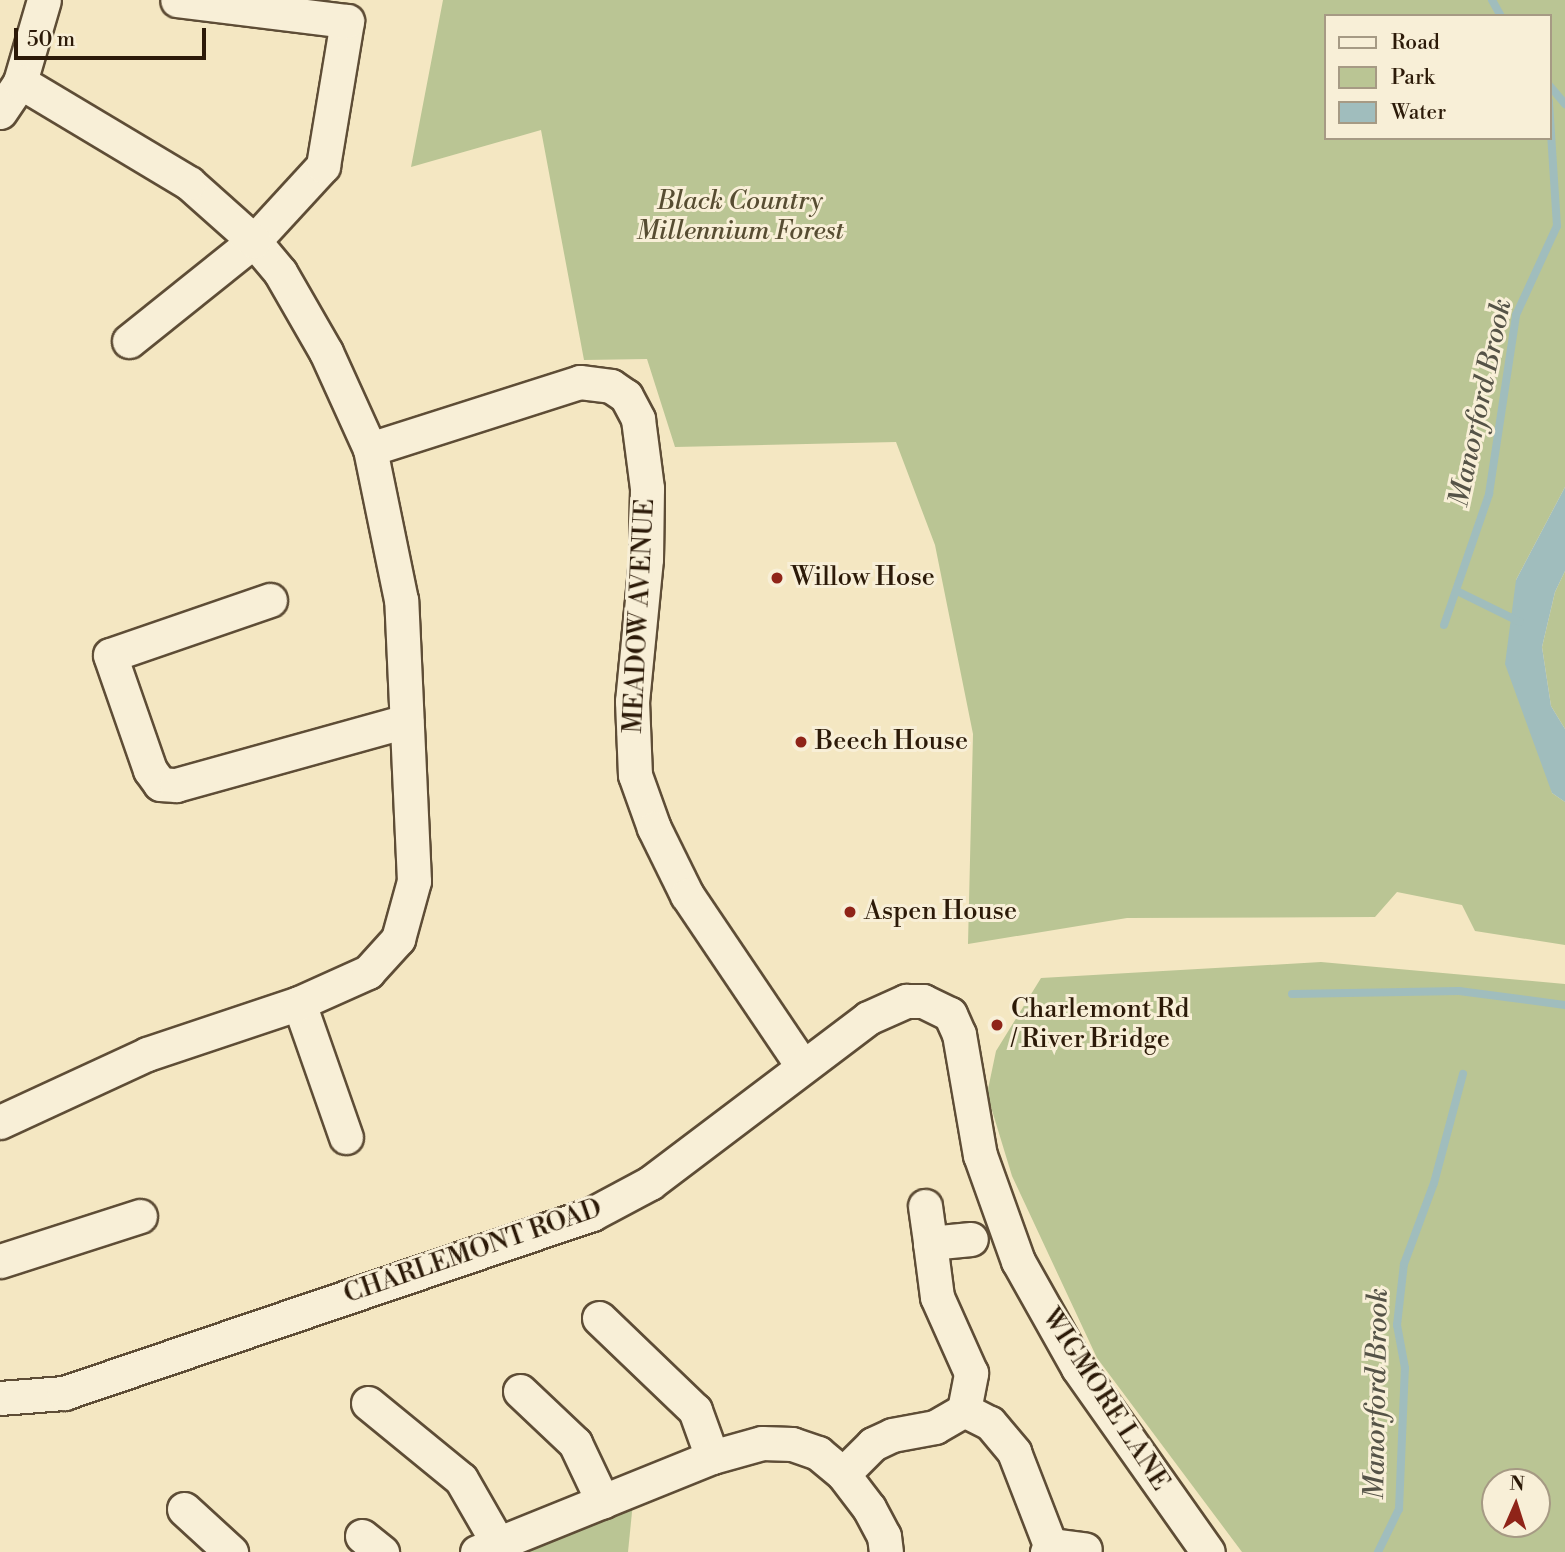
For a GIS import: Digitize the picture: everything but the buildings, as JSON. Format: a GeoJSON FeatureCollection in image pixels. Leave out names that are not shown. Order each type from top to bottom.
{"type":"FeatureCollection","features":[{"type":"Feature","properties":{"kind":"street"},"geometry":{"type":"LineString","coordinates":[[0,112],[20,82],[44,0]]}},
{"type":"Feature","properties":{"kind":"street"},"geometry":{"type":"LineString","coordinates":[[129,341],[254,241],[323,166],[347,21],[177,0]]}},
{"type":"Feature","properties":{"kind":"street"},"geometry":{"type":"LineString","coordinates":[[0,1122],[147,1054],[299,1003],[369,972],[398,939],[408,912],[414,881],[401,600],[370,449],[326,352],[280,272],[254,241],[189,183],[20,82]]}},
{"type":"Feature","properties":{"kind":"street","name":"MEADOW AVENUE"},"geometry":{"type":"LineString","coordinates":[[370,449],[580,382],[611,386],[626,396],[638,419],[647,488],[646,559],[632,701],[635,775],[654,828],[687,895],[801,1065]]}},
{"type":"Feature","properties":{"kind":"street"},"geometry":{"type":"LineString","coordinates":[[270,600],[110,655],[150,770],[160,784],[176,785],[406,721]]}},
{"type":"Feature","properties":{"kind":"street","name":"CHARLEMONT ROAD"},"geometry":{"type":"LineString","coordinates":[[0,1398],[64,1392],[592,1214],[650,1183],[801,1065],[867,1018],[906,1001],[938,1005]]}},
{"type":"Feature","properties":{"kind":"street"},"geometry":{"type":"LineString","coordinates":[[299,1003],[346,1137]]}},
{"type":"Feature","properties":{"kind":"street","name":"WIGMORE LANE"},"geometry":{"type":"LineString","coordinates":[[938,1005],[950,1014],[959,1034],[980,1155],[1018,1261],[1078,1368],[1208,1552]]}},
{"type":"Feature","properties":{"kind":"street"},"geometry":{"type":"LineString","coordinates":[[843,1474],[873,1444],[935,1427],[964,1410],[971,1373],[937,1297],[925,1206]]}},
{"type":"Feature","properties":{"kind":"street"},"geometry":{"type":"LineString","coordinates":[[0,1261],[140,1216]]}},
{"type":"Feature","properties":{"kind":"street"},"geometry":{"type":"LineString","coordinates":[[930,1243],[971,1239]]}},
{"type":"Feature","properties":{"kind":"street"},"geometry":{"type":"LineString","coordinates":[[599,1318],[695,1410],[712,1457]]}},
{"type":"Feature","properties":{"kind":"street"},"geometry":{"type":"LineString","coordinates":[[520,1391],[576,1443],[603,1502]]}},
{"type":"Feature","properties":{"kind":"street"},"geometry":{"type":"LineString","coordinates":[[368,1403],[461,1479],[488,1548],[712,1457],[762,1443],[792,1444],[818,1453],[843,1474],[869,1508],[884,1536],[886,1552]]}},
{"type":"Feature","properties":{"kind":"street"},"geometry":{"type":"LineString","coordinates":[[964,1410],[990,1423],[1014,1452],[1049,1549],[1085,1549]]}},
{"type":"Feature","properties":{"kind":"street"},"geometry":{"type":"LineString","coordinates":[[184,1509],[231,1552]]}},
{"type":"Feature","properties":{"kind":"green space","name":"Black Country Millennium Forest"},"geometry":{"type":"Polygon","coordinates":[[[443,0],[1565,0],[1565,487],[1516,580],[1552,793],[1565,802],[1565,945],[1475,931],[1462,905],[1397,892],[1375,917],[1127,918],[968,944],[973,734],[935,545],[896,442],[675,447],[647,359],[584,360],[541,130],[411,167],[443,0]]]}},
{"type":"Feature","properties":{"kind":"green space"},"geometry":{"type":"Polygon","coordinates":[[[1565,571],[1565,729],[1551,706],[1542,647],[1555,592],[1565,571]]]}},
{"type":"Feature","properties":{"kind":"green space"},"geometry":{"type":"Polygon","coordinates":[[[1321,962],[1565,984],[1565,1552],[1242,1552],[1097,1358],[1012,1176],[987,1094],[996,1051],[1041,978],[1321,962]]]}},
{"type":"Feature","properties":{"kind":"green space"},"geometry":{"type":"Polygon","coordinates":[[[633,1502],[628,1552],[515,1552],[633,1502]]]}},
{"type":"Feature","properties":{"kind":"water"},"geometry":{"type":"Polygon","coordinates":[[[1565,487],[1565,571],[1555,592],[1542,647],[1551,706],[1565,729],[1565,802],[1552,793],[1505,664],[1516,580],[1565,487]]]}},
{"type":"Feature","properties":{"kind":"waterway","name":"Manorford Brook"},"geometry":{"type":"LineString","coordinates":[[1492,0],[1500,14]]}},
{"type":"Feature","properties":{"kind":"waterway","name":"Manorford Brook"},"geometry":{"type":"LineString","coordinates":[[1551,87],[1565,104]]}},
{"type":"Feature","properties":{"kind":"waterway","name":"Manorford Brook"},"geometry":{"type":"LineString","coordinates":[[1444,625],[1489,494],[1516,315],[1557,226],[1551,132]]}},
{"type":"Feature","properties":{"kind":"waterway","name":"Manorford Brook"},"geometry":{"type":"LineString","coordinates":[[1457,591],[1520,622]]}},
{"type":"Feature","properties":{"kind":"waterway"},"geometry":{"type":"LineString","coordinates":[[1292,994],[1459,991],[1565,1005]]}},
{"type":"Feature","properties":{"kind":"waterway","name":"Manorford Brook"},"geometry":{"type":"LineString","coordinates":[[1378,1552],[1399,1509],[1405,1368],[1397,1325],[1404,1264],[1434,1183],[1463,1074]]}},
{"type":"Feature","properties":{"kind":"place","name":"Willow Hose"},"geometry":{"type":"Point","coordinates":[777,578]}},
{"type":"Feature","properties":{"kind":"place","name":"Beech House"},"geometry":{"type":"Point","coordinates":[801,742]}},
{"type":"Feature","properties":{"kind":"place","name":"Aspen House"},"geometry":{"type":"Point","coordinates":[850,912]}},
{"type":"Feature","properties":{"kind":"place","name":"Charlemont Rd / River Bridge"},"geometry":{"type":"Point","coordinates":[997,1025]}}]}
